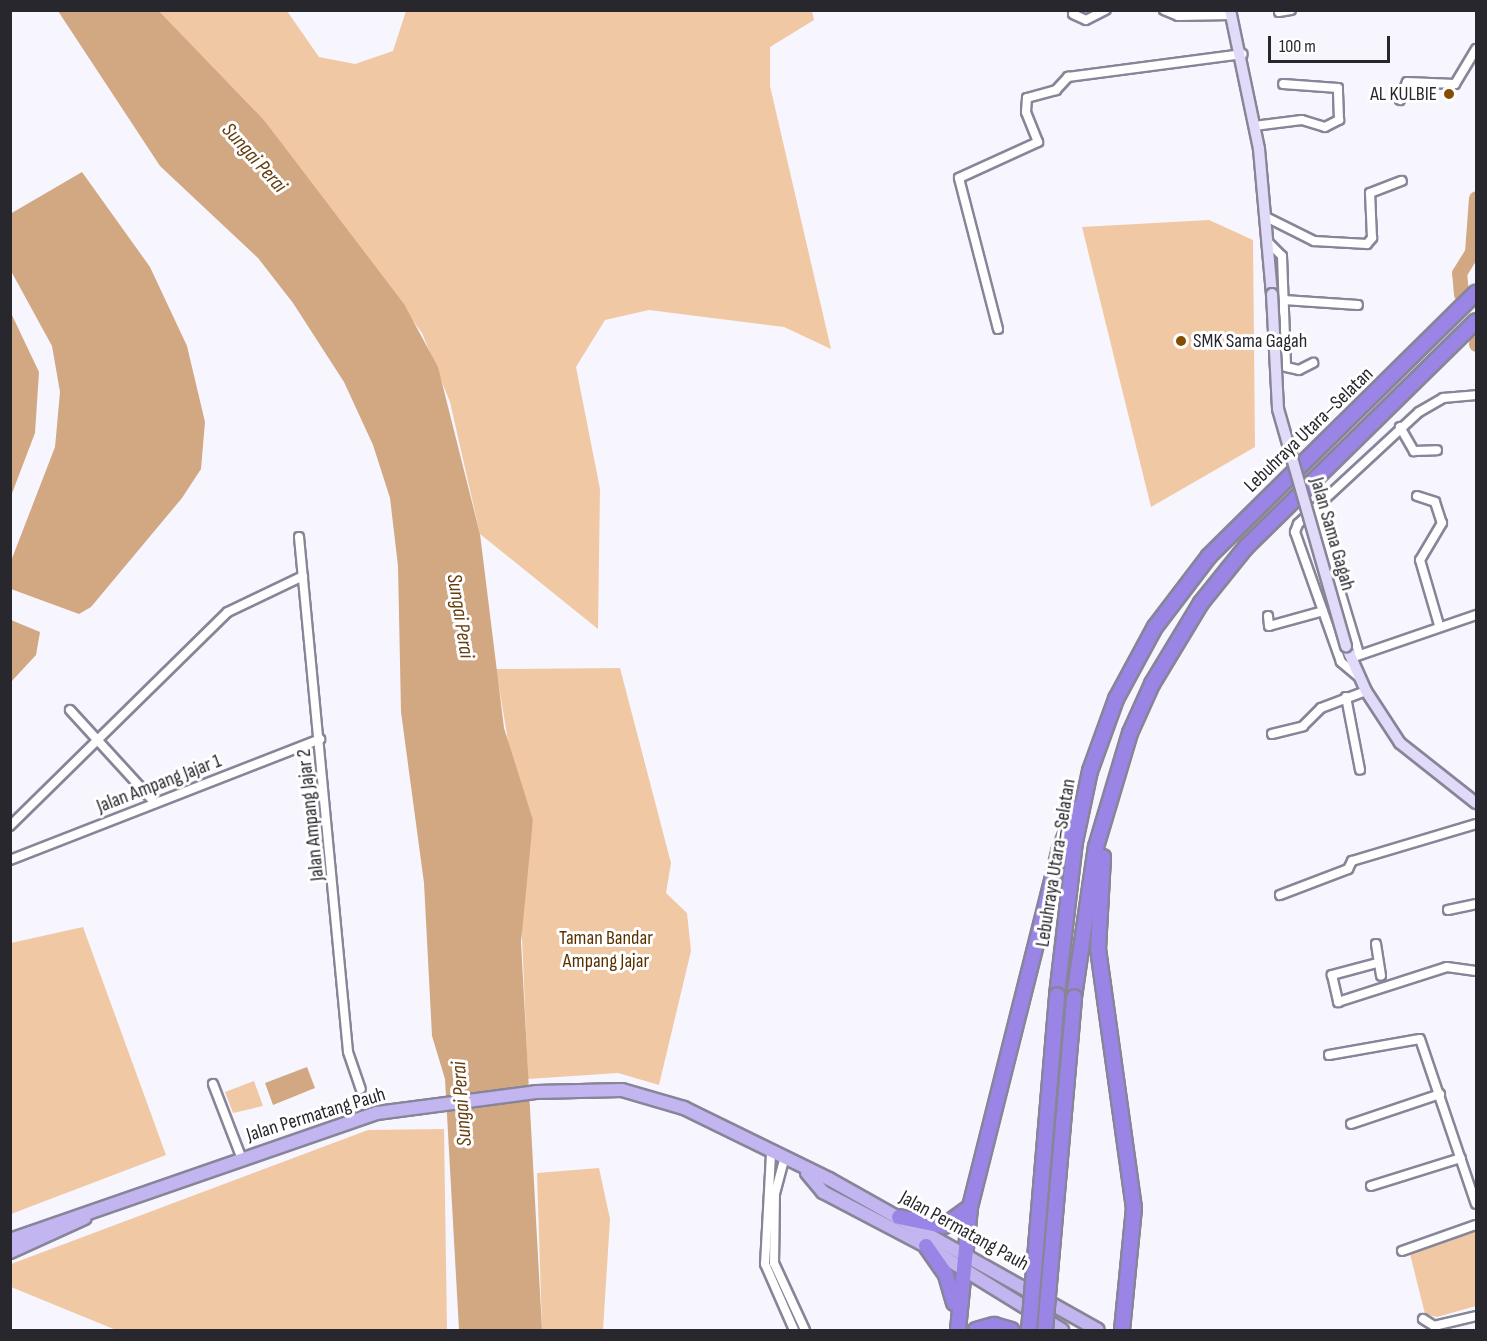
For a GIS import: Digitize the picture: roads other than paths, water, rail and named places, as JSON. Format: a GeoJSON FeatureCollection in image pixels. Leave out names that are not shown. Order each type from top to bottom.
{"type":"FeatureCollection","features":[{"type":"Feature","properties":{"kind":"highway","name":"Lebuhraya Utara–Selatan"},"geometry":{"type":"LineString","coordinates":[[1029,1330],[1057,995],[1075,842],[1090,771],[1116,699],[1178,592],[1476,293]]}},
{"type":"Feature","properties":{"kind":"highway","name":"Lebuhraya Utara–Selatan"},"geometry":{"type":"LineString","coordinates":[[1045,1330],[1074,996],[1096,848],[1113,783],[1152,684],[1223,573],[1476,321]]}},
{"type":"Feature","properties":{"kind":"highway"},"geometry":{"type":"LineString","coordinates":[[958,1324],[960,1268],[970,1207],[1059,852],[1090,771]]}},
{"type":"Feature","properties":{"kind":"highway"},"geometry":{"type":"LineString","coordinates":[[1113,783],[1098,949],[1133,1184],[1134,1232],[1122,1330]]}},
{"type":"Feature","properties":{"kind":"highway"},"geometry":{"type":"LineString","coordinates":[[899,1217],[944,1226],[970,1207]]}},
{"type":"Feature","properties":{"kind":"highway"},"geometry":{"type":"LineString","coordinates":[[926,1246],[946,1275],[958,1324]]}},
{"type":"Feature","properties":{"kind":"highway"},"geometry":{"type":"LineString","coordinates":[[976,1330],[994,1325],[1011,1330]]}},
{"type":"Feature","properties":{"kind":"main road","name":"Jalan Permatang Pauh"},"geometry":{"type":"LineString","coordinates":[[10,1240],[88,1216],[242,1159],[376,1113],[536,1092],[590,1088],[645,1094],[684,1108],[807,1173],[963,1250],[1098,1330]]}},
{"type":"Feature","properties":{"kind":"main road","name":"Jalan Permatang Pauh"},"geometry":{"type":"LineString","coordinates":[[807,1173],[823,1192],[926,1246],[1062,1330]]}},
{"type":"Feature","properties":{"kind":"main road"},"geometry":{"type":"LineString","coordinates":[[10,1252],[67,1231],[88,1216]]}},
{"type":"Feature","properties":{"kind":"street"},"geometry":{"type":"LineString","coordinates":[[1073,14],[1086,20],[1106,10]]}},
{"type":"Feature","properties":{"kind":"street"},"geometry":{"type":"LineString","coordinates":[[1164,10],[1178,16],[1231,13]]}},
{"type":"Feature","properties":{"kind":"street"},"geometry":{"type":"LineString","coordinates":[[1279,12],[1291,10]]}},
{"type":"Feature","properties":{"kind":"street","name":"Jalan Sama Gagah"},"geometry":{"type":"LineString","coordinates":[[1231,13],[1242,54],[1266,217],[1278,409],[1346,646],[1356,658],[1360,678],[1366,691],[1400,743],[1476,803]]}},
{"type":"Feature","properties":{"kind":"street"},"geometry":{"type":"LineString","coordinates":[[1400,100],[1410,81],[1455,84],[1476,49]]}},
{"type":"Feature","properties":{"kind":"street"},"geometry":{"type":"LineString","coordinates":[[998,329],[959,178],[1038,142],[1026,112],[1027,98],[1056,90],[1068,76],[1242,54]]}},
{"type":"Feature","properties":{"kind":"street"},"geometry":{"type":"LineString","coordinates":[[1254,126],[1302,120],[1325,127],[1339,120],[1338,88],[1283,84]]}},
{"type":"Feature","properties":{"kind":"street"},"geometry":{"type":"LineString","coordinates":[[1266,217],[1314,241],[1367,244],[1372,238],[1370,193],[1402,181]]}},
{"type":"Feature","properties":{"kind":"street"},"geometry":{"type":"LineString","coordinates":[[1269,243],[1282,256],[1286,367],[1299,370],[1313,363]]}},
{"type":"Feature","properties":{"kind":"street"},"geometry":{"type":"LineString","coordinates":[[1284,300],[1358,305]]}},
{"type":"Feature","properties":{"kind":"street"},"geometry":{"type":"LineString","coordinates":[[1360,678],[1341,662],[1295,532],[1322,502],[1400,428],[1437,400],[1476,395]]}},
{"type":"Feature","properties":{"kind":"street"},"geometry":{"type":"LineString","coordinates":[[1400,428],[1414,452],[1437,450]]}},
{"type":"Feature","properties":{"kind":"street"},"geometry":{"type":"LineString","coordinates":[[1417,496],[1435,502],[1442,523],[1420,561],[1439,625]]}},
{"type":"Feature","properties":{"kind":"street"},"geometry":{"type":"LineString","coordinates":[[1322,502],[1318,518],[1356,658],[1439,625],[1476,615]]}},
{"type":"Feature","properties":{"kind":"street","name":"Jalan Ampang Jajar 2"},"geometry":{"type":"LineString","coordinates":[[299,537],[348,1052],[361,1089]]}},
{"type":"Feature","properties":{"kind":"street"},"geometry":{"type":"LineString","coordinates":[[10,826],[228,612],[303,576]]}},
{"type":"Feature","properties":{"kind":"street"},"geometry":{"type":"LineString","coordinates":[[1268,616],[1269,626],[1323,611]]}},
{"type":"Feature","properties":{"kind":"street"},"geometry":{"type":"LineString","coordinates":[[1272,734],[1304,726],[1321,708],[1366,691]]}},
{"type":"Feature","properties":{"kind":"street"},"geometry":{"type":"LineString","coordinates":[[1346,697],[1360,770]]}},
{"type":"Feature","properties":{"kind":"street"},"geometry":{"type":"LineString","coordinates":[[70,710],[155,803]]}},
{"type":"Feature","properties":{"kind":"street","name":"Jalan Ampang Jajar 1"},"geometry":{"type":"LineString","coordinates":[[10,860],[320,739]]}},
{"type":"Feature","properties":{"kind":"street"},"geometry":{"type":"LineString","coordinates":[[1280,895],[1348,869],[1352,861],[1476,824]]}},
{"type":"Feature","properties":{"kind":"street"},"geometry":{"type":"LineString","coordinates":[[1448,910],[1476,904]]}},
{"type":"Feature","properties":{"kind":"street"},"geometry":{"type":"LineString","coordinates":[[1376,944],[1377,963],[1381,976]]}},
{"type":"Feature","properties":{"kind":"street"},"geometry":{"type":"LineString","coordinates":[[1377,963],[1332,975],[1338,1002],[1447,967],[1476,971]]}},
{"type":"Feature","properties":{"kind":"street"},"geometry":{"type":"LineString","coordinates":[[1329,1055],[1406,1038],[1423,1043],[1476,1204]]}},
{"type":"Feature","properties":{"kind":"street"},"geometry":{"type":"LineString","coordinates":[[213,1084],[242,1159]]}},
{"type":"Feature","properties":{"kind":"street"},"geometry":{"type":"LineString","coordinates":[[1351,1124],[1440,1094]]}},
{"type":"Feature","properties":{"kind":"street"},"geometry":{"type":"LineString","coordinates":[[771,1154],[765,1264],[794,1330]]}},
{"type":"Feature","properties":{"kind":"street"},"geometry":{"type":"LineString","coordinates":[[1371,1186],[1461,1158]]}},
{"type":"Feature","properties":{"kind":"street"},"geometry":{"type":"LineString","coordinates":[[784,1160],[776,1193],[774,1263],[805,1330]]}},
{"type":"Feature","properties":{"kind":"street"},"geometry":{"type":"LineString","coordinates":[[1402,1251],[1476,1225]]}},
{"type":"Feature","properties":{"kind":"street"},"geometry":{"type":"LineString","coordinates":[[1423,1318],[1434,1326],[1476,1316]]}},
{"type":"Feature","properties":{"kind":"water","name":"Sungai Perai"},"geometry":{"type":"Polygon","coordinates":[[[58,11],[159,11],[264,120],[404,304],[438,367],[480,534],[504,728],[533,820],[521,942],[542,1330],[459,1330],[445,1079],[432,1036],[424,883],[401,712],[398,566],[390,498],[373,445],[344,382],[293,303],[258,258],[160,166],[58,11]]]}},
{"type":"Feature","properties":{"kind":"water"},"geometry":{"type":"Polygon","coordinates":[[[82,172],[150,267],[187,346],[205,422],[201,469],[182,498],[91,607],[79,614],[11,589],[11,561],[55,447],[60,392],[52,346],[11,271],[10,214],[82,172]]]}},
{"type":"Feature","properties":{"kind":"water"},"geometry":{"type":"Polygon","coordinates":[[[10,311],[39,372],[35,433],[11,496],[10,311]]]}},
{"type":"Feature","properties":{"kind":"water"},"geometry":{"type":"Polygon","coordinates":[[[11,620],[40,632],[36,655],[11,682],[11,620]]]}},
{"type":"Feature","properties":{"kind":"water"},"geometry":{"type":"Polygon","coordinates":[[[307,1067],[315,1088],[273,1105],[265,1083],[307,1067]]]}},
{"type":"Feature","properties":{"kind":"waterway"},"geometry":{"type":"LineString","coordinates":[[1461,294],[1459,273],[1472,252],[1476,198]]}},
{"type":"Feature","properties":{"kind":"place","name":"AL KULBIE"},"geometry":{"type":"Point","coordinates":[1449,94]}},
{"type":"Feature","properties":{"kind":"place","name":"SMK Sama Gagah"},"geometry":{"type":"Point","coordinates":[1181,341]}},
{"type":"Feature","properties":{"kind":"park label","name":"Taman Bandar Ampang Jajar"},"geometry":{"type":"Point","coordinates":[606,950]}}]}
